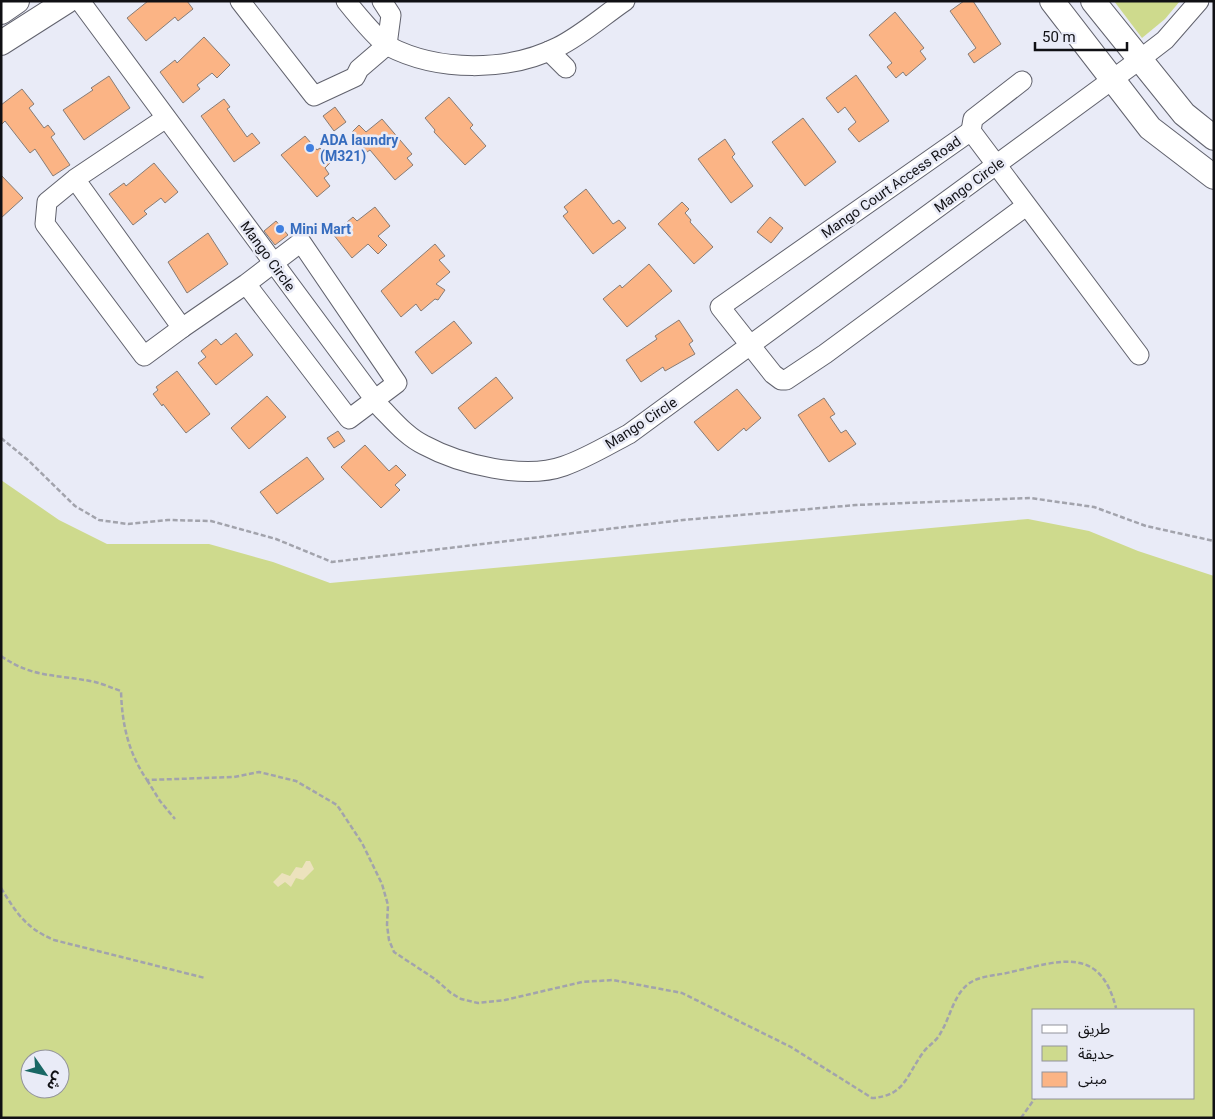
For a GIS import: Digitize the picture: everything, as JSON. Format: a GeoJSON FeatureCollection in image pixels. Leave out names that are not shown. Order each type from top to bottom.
{"type":"FeatureCollection","features":[{"type":"Feature","properties":{"kind":"main road"},"geometry":{"type":"LineString","coordinates":[[1,12],[17,1]]}},
{"type":"Feature","properties":{"kind":"main road"},"geometry":{"type":"LineString","coordinates":[[1,43],[67,1]]}},
{"type":"Feature","properties":{"kind":"main road"},"geometry":{"type":"LineString","coordinates":[[1052,1],[1150,128],[1214,177]]}},
{"type":"Feature","properties":{"kind":"main road"},"geometry":{"type":"LineString","coordinates":[[1093,1],[1184,114],[1214,138]]}},
{"type":"Feature","properties":{"kind":"street","name":"Mango Circle"},"geometry":{"type":"LineString","coordinates":[[80,1],[374,400],[408,435],[424,446],[496,469],[532,472],[563,466],[629,434],[1113,80],[1165,40],[1199,1]]}},
{"type":"Feature","properties":{"kind":"street"},"geometry":{"type":"LineString","coordinates":[[240,1],[314,96],[355,76],[359,69],[386,45],[391,15],[382,1]]}},
{"type":"Feature","properties":{"kind":"street"},"geometry":{"type":"LineString","coordinates":[[346,1],[386,45],[430,61],[483,66],[528,60],[560,46],[625,1]]}},
{"type":"Feature","properties":{"kind":"street"},"geometry":{"type":"LineString","coordinates":[[549,51],[566,68]]}},
{"type":"Feature","properties":{"kind":"street"},"geometry":{"type":"LineString","coordinates":[[971,132],[972,119],[1022,81]]}},
{"type":"Feature","properties":{"kind":"street"},"geometry":{"type":"LineString","coordinates":[[166,118],[75,179],[47,202],[45,224],[144,356],[246,284],[300,242],[397,382],[349,419],[246,284]]}},
{"type":"Feature","properties":{"kind":"street","name":"Mango Court Access Road"},"geometry":{"type":"LineString","coordinates":[[750,345],[720,307],[971,132],[1140,355]]}},
{"type":"Feature","properties":{"kind":"street"},"geometry":{"type":"LineString","coordinates":[[75,179],[182,328]]}},
{"type":"Feature","properties":{"kind":"street"},"geometry":{"type":"LineString","coordinates":[[750,345],[773,374],[781,380],[786,380],[825,354],[1026,206]]}},
{"type":"Feature","properties":{"kind":"path"},"geometry":{"type":"LineString","coordinates":[[1,438],[28,460],[75,506],[99,520],[128,524],[168,520],[211,521],[276,539],[332,562],[683,520],[856,505],[1030,498],[1094,507],[1146,526],[1214,541]]}},
{"type":"Feature","properties":{"kind":"path"},"geometry":{"type":"LineString","coordinates":[[1,656],[27,670],[95,682],[121,690],[122,718],[134,761],[174,819]]}},
{"type":"Feature","properties":{"kind":"path"},"geometry":{"type":"LineString","coordinates":[[147,780],[234,777],[259,772],[296,781],[337,805],[362,842],[382,884],[388,904],[386,925],[394,952],[461,999],[478,1003],[505,1000],[582,982],[614,980],[682,993],[791,1047],[872,1098],[886,1097],[901,1089],[924,1052],[940,1036],[958,996],[967,985],[979,978],[1046,964],[1071,961],[1091,966],[1102,975],[1111,989],[1116,1009]]}},
{"type":"Feature","properties":{"kind":"path"},"geometry":{"type":"LineString","coordinates":[[1,888],[21,920],[35,932],[54,940],[205,978]]}},
{"type":"Feature","properties":{"kind":"path"},"geometry":{"type":"LineString","coordinates":[[1020,1118],[1034,1099]]}},
{"type":"Feature","properties":{"kind":"green space"},"geometry":{"type":"Polygon","coordinates":[[[1114,1],[1180,1],[1165,19],[1142,38],[1114,1]]]}},
{"type":"Feature","properties":{"kind":"green space"},"geometry":{"type":"Polygon","coordinates":[[[1,480],[59,520],[107,544],[209,544],[273,562],[330,583],[1028,519],[1089,531],[1138,551],[1214,576],[1214,1118],[1,1118],[1,480]]]}},
{"type":"Feature","properties":{"kind":"sand"},"geometry":{"type":"Polygon","coordinates":[[[306,861],[310,861],[314,869],[303,880],[296,878],[291,887],[285,882],[278,887],[273,882],[282,873],[290,876],[296,867],[302,868],[306,861]]]}},
{"type":"Feature","properties":{"kind":"building"},"geometry":{"type":"Polygon","coordinates":[[[148,1],[187,1],[193,9],[178,21],[175,17],[146,41],[127,18],[148,1]]]}},
{"type":"Feature","properties":{"kind":"building"},"geometry":{"type":"Polygon","coordinates":[[[964,1],[973,1],[1001,44],[974,63],[968,54],[976,48],[950,11],[964,1]]]}},
{"type":"Feature","properties":{"kind":"building"},"geometry":{"type":"Polygon","coordinates":[[[895,12],[924,48],[920,51],[926,59],[906,76],[903,72],[896,78],[887,67],[892,63],[869,35],[895,12]]]}},
{"type":"Feature","properties":{"kind":"building"},"geometry":{"type":"Polygon","coordinates":[[[204,37],[230,65],[217,78],[212,73],[197,85],[200,89],[183,103],[160,72],[175,60],[177,63],[204,37]]]}},
{"type":"Feature","properties":{"kind":"building"},"geometry":{"type":"Polygon","coordinates":[[[856,75],[889,121],[859,142],[848,129],[856,122],[845,107],[838,113],[826,98],[856,75]]]}},
{"type":"Feature","properties":{"kind":"building"},"geometry":{"type":"Polygon","coordinates":[[[109,76],[130,108],[84,140],[63,110],[93,90],[91,88],[109,76]]]}},
{"type":"Feature","properties":{"kind":"building"},"geometry":{"type":"Polygon","coordinates":[[[22,89],[34,104],[29,108],[44,128],[48,125],[55,134],[51,137],[70,165],[53,176],[35,149],[30,153],[5,121],[1,125],[1,105],[22,89]]]}},
{"type":"Feature","properties":{"kind":"building"},"geometry":{"type":"Polygon","coordinates":[[[449,97],[473,125],[470,128],[486,146],[465,165],[434,132],[435,130],[425,118],[449,97]]]}},
{"type":"Feature","properties":{"kind":"building"},"geometry":{"type":"Polygon","coordinates":[[[224,99],[230,107],[227,109],[247,137],[252,133],[260,143],[234,162],[201,116],[224,99]]]}},
{"type":"Feature","properties":{"kind":"building"},"geometry":{"type":"Polygon","coordinates":[[[335,107],[346,122],[334,131],[323,116],[335,107]]]}},
{"type":"Feature","properties":{"kind":"building"},"geometry":{"type":"Polygon","coordinates":[[[803,118],[836,162],[805,186],[772,142],[803,118]]]}},
{"type":"Feature","properties":{"kind":"building"},"geometry":{"type":"Polygon","coordinates":[[[382,119],[412,154],[407,158],[413,165],[395,180],[370,150],[367,152],[352,132],[359,125],[366,132],[382,119]]]}},
{"type":"Feature","properties":{"kind":"building"},"geometry":{"type":"Polygon","coordinates":[[[305,136],[317,150],[320,148],[331,162],[325,168],[329,174],[324,178],[330,186],[317,197],[281,155],[305,136]]]}},
{"type":"Feature","properties":{"kind":"building"},"geometry":{"type":"Polygon","coordinates":[[[725,139],[735,154],[732,157],[753,186],[731,203],[698,159],[725,139]]]}},
{"type":"Feature","properties":{"kind":"building"},"geometry":{"type":"Polygon","coordinates":[[[154,163],[178,192],[165,203],[161,198],[144,211],[147,214],[133,225],[109,194],[124,183],[126,186],[154,163]]]}},
{"type":"Feature","properties":{"kind":"building"},"geometry":{"type":"Polygon","coordinates":[[[1,175],[23,198],[1,218],[1,175]]]}},
{"type":"Feature","properties":{"kind":"building"},"geometry":{"type":"Polygon","coordinates":[[[586,189],[613,224],[619,220],[626,228],[593,254],[563,216],[568,212],[564,207],[586,189]]]}},
{"type":"Feature","properties":{"kind":"building"},"geometry":{"type":"Polygon","coordinates":[[[682,202],[689,209],[685,213],[691,220],[690,222],[713,247],[694,264],[658,224],[682,202]]]}},
{"type":"Feature","properties":{"kind":"building"},"geometry":{"type":"Polygon","coordinates":[[[375,207],[390,226],[378,236],[387,245],[378,254],[368,244],[352,258],[333,234],[353,217],[357,221],[375,207]]]}},
{"type":"Feature","properties":{"kind":"building"},"geometry":{"type":"Polygon","coordinates":[[[770,217],[783,228],[771,243],[757,232],[770,217]]]}},
{"type":"Feature","properties":{"kind":"building"},"geometry":{"type":"Polygon","coordinates":[[[276,221],[288,235],[275,245],[264,231],[276,221]]]}},
{"type":"Feature","properties":{"kind":"building"},"geometry":{"type":"Polygon","coordinates":[[[208,233],[228,264],[187,293],[168,262],[208,233]]]}},
{"type":"Feature","properties":{"kind":"building"},"geometry":{"type":"Polygon","coordinates":[[[435,244],[445,256],[439,260],[450,272],[436,284],[445,290],[438,300],[435,299],[421,311],[416,304],[401,317],[381,291],[435,244]]]}},
{"type":"Feature","properties":{"kind":"building"},"geometry":{"type":"Polygon","coordinates":[[[649,264],[672,291],[627,327],[603,299],[620,285],[622,288],[649,264]]]}},
{"type":"Feature","properties":{"kind":"building"},"geometry":{"type":"Polygon","coordinates":[[[679,320],[693,341],[689,344],[695,354],[665,371],[663,367],[641,382],[626,360],[657,339],[655,336],[679,320]]]}},
{"type":"Feature","properties":{"kind":"building"},"geometry":{"type":"Polygon","coordinates":[[[454,321],[472,343],[432,374],[415,352],[454,321]]]}},
{"type":"Feature","properties":{"kind":"building"},"geometry":{"type":"Polygon","coordinates":[[[236,333],[253,355],[216,385],[198,363],[206,357],[201,351],[216,339],[221,345],[236,333]]]}},
{"type":"Feature","properties":{"kind":"building"},"geometry":{"type":"Polygon","coordinates":[[[177,371],[210,414],[186,433],[153,394],[158,390],[156,387],[177,371]]]}},
{"type":"Feature","properties":{"kind":"building"},"geometry":{"type":"Polygon","coordinates":[[[496,377],[513,398],[475,429],[458,408],[496,377]]]}},
{"type":"Feature","properties":{"kind":"building"},"geometry":{"type":"Polygon","coordinates":[[[737,389],[761,418],[746,431],[744,428],[718,451],[694,422],[737,389]]]}},
{"type":"Feature","properties":{"kind":"building"},"geometry":{"type":"Polygon","coordinates":[[[267,396],[286,417],[249,449],[231,428],[267,396]]]}},
{"type":"Feature","properties":{"kind":"building"},"geometry":{"type":"Polygon","coordinates":[[[824,398],[835,414],[830,417],[841,433],[846,430],[856,444],[829,462],[798,415],[824,398]]]}},
{"type":"Feature","properties":{"kind":"building"},"geometry":{"type":"Polygon","coordinates":[[[338,431],[345,441],[334,448],[327,438],[338,431]]]}},
{"type":"Feature","properties":{"kind":"building"},"geometry":{"type":"Polygon","coordinates":[[[365,445],[389,471],[396,465],[406,475],[395,485],[400,490],[381,508],[341,467],[365,445]]]}},
{"type":"Feature","properties":{"kind":"building"},"geometry":{"type":"Polygon","coordinates":[[[307,457],[324,479],[277,514],[260,492],[307,457]]]}},
{"type":"Feature","properties":{"kind":"place","name":"ADA laundry (M321)"},"geometry":{"type":"Point","coordinates":[310,148]}},
{"type":"Feature","properties":{"kind":"place","name":"Mini Mart"},"geometry":{"type":"Point","coordinates":[280,229]}}]}
